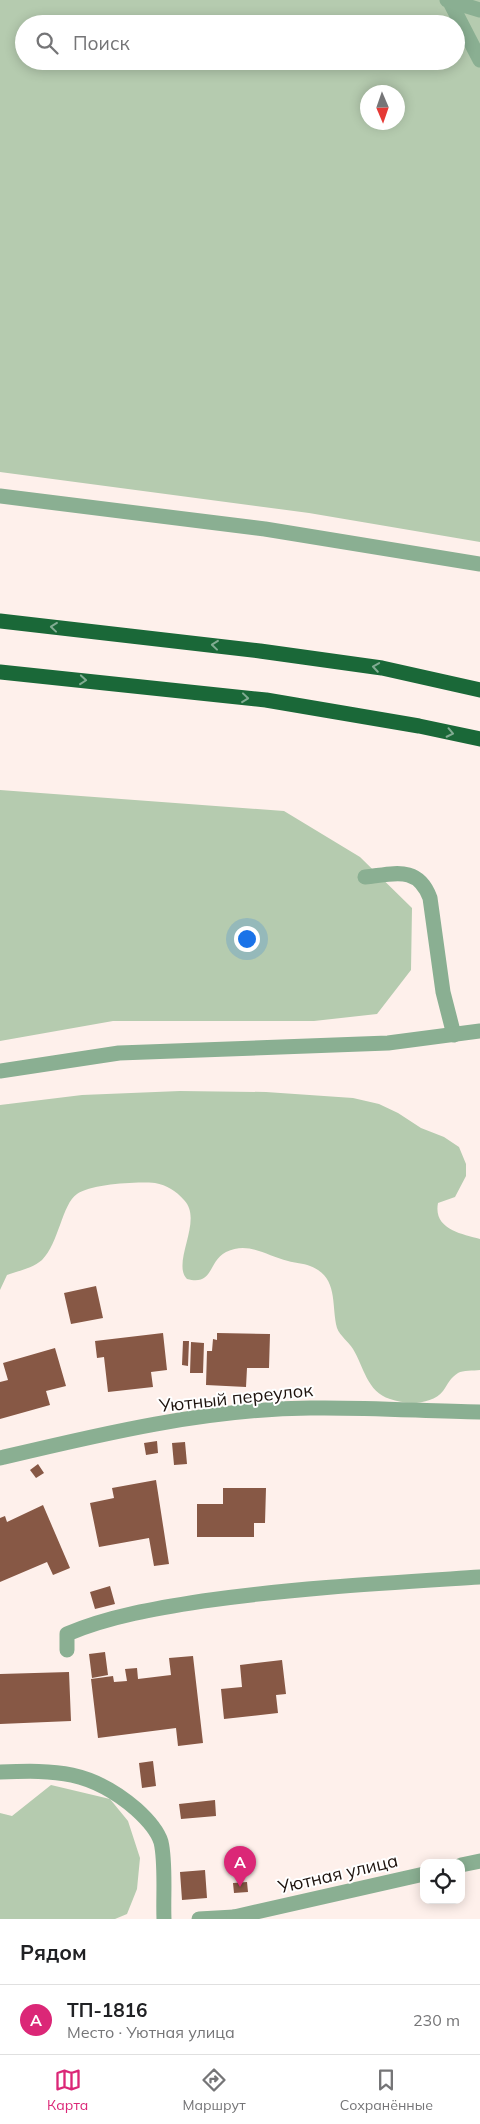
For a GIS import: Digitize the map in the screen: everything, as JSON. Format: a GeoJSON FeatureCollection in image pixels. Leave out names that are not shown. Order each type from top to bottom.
{"type":"FeatureCollection","features":[{"type":"Feature","properties":{"kind":"highway"},"geometry":{"type":"LineString","coordinates":[[0,621],[260,650],[382,668],[480,690]]}},
{"type":"Feature","properties":{"kind":"highway"},"geometry":{"type":"LineString","coordinates":[[0,672],[266,700],[419,726],[480,739]]}},
{"type":"Feature","properties":{"kind":"street"},"geometry":{"type":"LineString","coordinates":[[448,0],[480,10]]}},
{"type":"Feature","properties":{"kind":"street"},"geometry":{"type":"LineString","coordinates":[[448,0],[456,15]]}},
{"type":"Feature","properties":{"kind":"street"},"geometry":{"type":"LineString","coordinates":[[465,32],[480,60]]}},
{"type":"Feature","properties":{"kind":"street"},"geometry":{"type":"LineString","coordinates":[[0,496],[265,529],[480,564]]}},
{"type":"Feature","properties":{"kind":"street"},"geometry":{"type":"LineString","coordinates":[[365,877],[402,874],[418,877],[426,887],[430,898],[444,992],[454,1035]]}},
{"type":"Feature","properties":{"kind":"street"},"geometry":{"type":"LineString","coordinates":[[0,1071],[119,1053],[388,1043],[480,1031]]}},
{"type":"Feature","properties":{"kind":"street","name":"Уютный переулок"},"geometry":{"type":"LineString","coordinates":[[0,1458],[99,1434],[196,1417],[308,1408],[480,1412]]}},
{"type":"Feature","properties":{"kind":"street"},"geometry":{"type":"LineString","coordinates":[[67,1650],[67,1634],[169,1606],[275,1591],[480,1577]]}},
{"type":"Feature","properties":{"kind":"street"},"geometry":{"type":"LineString","coordinates":[[0,1772],[50,1770],[75,1775],[117,1793],[132,1806],[155,1829],[161,1843],[164,1919]]}},
{"type":"Feature","properties":{"kind":"street"},"geometry":{"type":"LineString","coordinates":[[465,1864],[480,1861]]}},
{"type":"Feature","properties":{"kind":"street","name":"Уютная улица"},"geometry":{"type":"LineString","coordinates":[[199,1919],[234,1918],[420,1875]]}},
{"type":"Feature","properties":{"kind":"green space"},"geometry":{"type":"Polygon","coordinates":[[[0,0],[480,0],[480,542],[309,513],[0,472],[0,0]]]}},
{"type":"Feature","properties":{"kind":"green space"},"geometry":{"type":"Polygon","coordinates":[[[0,790],[284,811],[360,857],[412,908],[411,970],[377,1014],[314,1021],[113,1021],[0,1041],[0,790]]]}},
{"type":"Feature","properties":{"kind":"green space"},"geometry":{"type":"Polygon","coordinates":[[[180,1091],[266,1092],[353,1098],[379,1104],[398,1113],[421,1128],[444,1137],[459,1147],[466,1164],[466,1176],[455,1197],[438,1203],[438,1212],[440,1219],[450,1229],[480,1239],[480,1370],[458,1373],[438,1396],[426,1401],[411,1403],[396,1401],[382,1396],[371,1385],[353,1349],[338,1331],[332,1292],[326,1277],[307,1265],[280,1259],[257,1250],[242,1248],[234,1249],[220,1256],[210,1272],[202,1279],[187,1279],[183,1272],[183,1263],[190,1230],[189,1208],[184,1200],[174,1191],[155,1183],[138,1182],[103,1186],[77,1194],[68,1206],[48,1253],[38,1263],[7,1275],[0,1290],[0,1105],[82,1095],[180,1091]]]}},
{"type":"Feature","properties":{"kind":"green space"},"geometry":{"type":"Polygon","coordinates":[[[51,1785],[110,1799],[128,1821],[140,1858],[137,1889],[127,1914],[115,1919],[0,1919],[0,1813],[12,1816],[51,1785]]]}},
{"type":"Feature","properties":{"kind":"building"},"geometry":{"type":"Polygon","coordinates":[[[96,1286],[103,1318],[71,1324],[64,1293],[96,1286]]]}},
{"type":"Feature","properties":{"kind":"building"},"geometry":{"type":"Polygon","coordinates":[[[163,1333],[167,1370],[151,1372],[153,1387],[108,1392],[104,1357],[97,1358],[95,1341],[163,1333]]]}},
{"type":"Feature","properties":{"kind":"building"},"geometry":{"type":"Polygon","coordinates":[[[217,1333],[270,1334],[269,1368],[247,1368],[246,1387],[206,1385],[207,1351],[212,1351],[213,1339],[217,1340],[217,1333]]]}},
{"type":"Feature","properties":{"kind":"building"},"geometry":{"type":"Polygon","coordinates":[[[183,1341],[189,1341],[188,1366],[182,1365],[183,1341]]]}},
{"type":"Feature","properties":{"kind":"building"},"geometry":{"type":"Polygon","coordinates":[[[191,1342],[204,1343],[203,1373],[190,1373],[191,1342]]]}},
{"type":"Feature","properties":{"kind":"building"},"geometry":{"type":"Polygon","coordinates":[[[55,1348],[66,1386],[46,1391],[50,1405],[0,1419],[0,1382],[8,1380],[3,1363],[55,1348]]]}},
{"type":"Feature","properties":{"kind":"building"},"geometry":{"type":"Polygon","coordinates":[[[157,1441],[158,1453],[146,1455],[144,1443],[157,1441]]]}},
{"type":"Feature","properties":{"kind":"building"},"geometry":{"type":"Polygon","coordinates":[[[185,1442],[187,1464],[174,1465],[172,1443],[185,1442]]]}},
{"type":"Feature","properties":{"kind":"building"},"geometry":{"type":"Polygon","coordinates":[[[38,1464],[44,1473],[36,1478],[30,1470],[38,1464]]]}},
{"type":"Feature","properties":{"kind":"building"},"geometry":{"type":"Polygon","coordinates":[[[156,1480],[169,1564],[154,1566],[149,1538],[99,1547],[90,1503],[114,1498],[112,1488],[156,1480]]]}},
{"type":"Feature","properties":{"kind":"building"},"geometry":{"type":"Polygon","coordinates":[[[223,1488],[266,1488],[265,1523],[254,1523],[254,1537],[197,1537],[197,1504],[223,1504],[223,1488]]]}},
{"type":"Feature","properties":{"kind":"building"},"geometry":{"type":"Polygon","coordinates":[[[43,1505],[70,1568],[53,1575],[47,1562],[0,1582],[0,1518],[5,1516],[7,1522],[43,1505]]]}},
{"type":"Feature","properties":{"kind":"building"},"geometry":{"type":"Polygon","coordinates":[[[110,1586],[115,1604],[95,1609],[90,1592],[110,1586]]]}},
{"type":"Feature","properties":{"kind":"building"},"geometry":{"type":"Polygon","coordinates":[[[105,1652],[108,1675],[92,1678],[89,1654],[105,1652]]]}},
{"type":"Feature","properties":{"kind":"building"},"geometry":{"type":"Polygon","coordinates":[[[193,1656],[203,1743],[178,1746],[176,1728],[98,1738],[91,1679],[113,1676],[114,1682],[127,1681],[125,1669],[137,1668],[138,1679],[171,1675],[169,1658],[193,1656]]]}},
{"type":"Feature","properties":{"kind":"building"},"geometry":{"type":"Polygon","coordinates":[[[282,1660],[286,1694],[276,1695],[278,1713],[224,1719],[221,1689],[242,1687],[240,1665],[282,1660]]]}},
{"type":"Feature","properties":{"kind":"building"},"geometry":{"type":"Polygon","coordinates":[[[69,1672],[71,1721],[0,1724],[0,1674],[69,1672]]]}},
{"type":"Feature","properties":{"kind":"building"},"geometry":{"type":"Polygon","coordinates":[[[153,1761],[156,1786],[142,1788],[139,1763],[153,1761]]]}},
{"type":"Feature","properties":{"kind":"building"},"geometry":{"type":"Polygon","coordinates":[[[215,1800],[216,1816],[181,1819],[179,1804],[215,1800]]]}},
{"type":"Feature","properties":{"kind":"building"},"geometry":{"type":"Polygon","coordinates":[[[205,1870],[207,1898],[182,1900],[180,1872],[205,1870]]]}},
{"type":"Feature","properties":{"kind":"building"},"geometry":{"type":"Polygon","coordinates":[[[247,1882],[248,1892],[234,1893],[233,1883],[247,1882]]]}},
{"type":"Feature","properties":{"kind":"place","name":"ТП-1816"},"geometry":{"type":"Point","coordinates":[240,1887]}}]}
